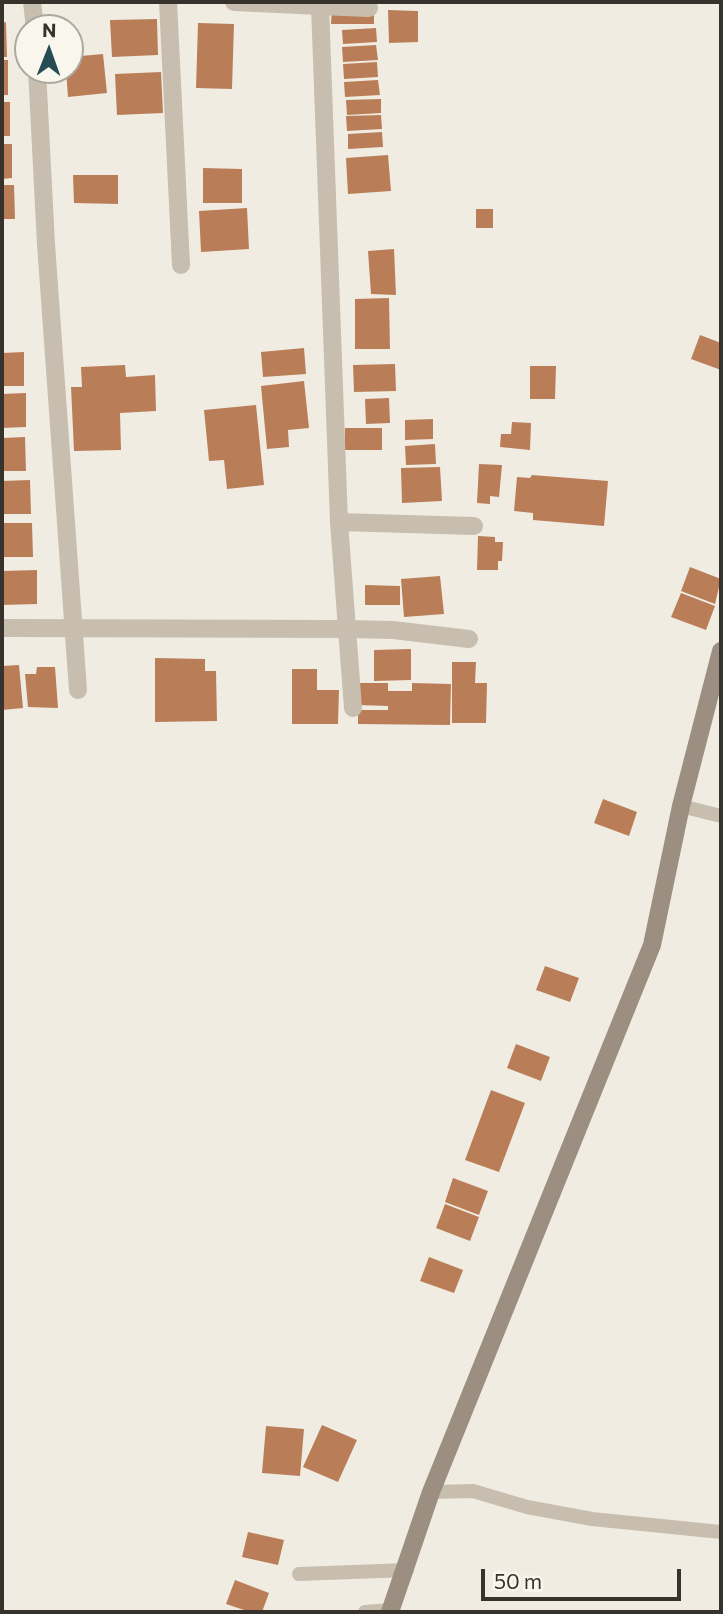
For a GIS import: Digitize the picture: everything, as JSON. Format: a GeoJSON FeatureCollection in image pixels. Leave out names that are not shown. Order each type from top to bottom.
{"type":"FeatureCollection","features":[{"type":"Feature","properties":{"kind":"street"},"geometry":{"type":"LineString","coordinates":[[167,2],[181,265]]}},
{"type":"Feature","properties":{"kind":"street"},"geometry":{"type":"LineString","coordinates":[[234,2],[369,8]]}},
{"type":"Feature","properties":{"kind":"street"},"geometry":{"type":"LineString","coordinates":[[320,6],[339,522],[353,708]]}},
{"type":"Feature","properties":{"kind":"street"},"geometry":{"type":"LineString","coordinates":[[38,84],[78,690]]}},
{"type":"Feature","properties":{"kind":"street"},"geometry":{"type":"LineString","coordinates":[[339,522],[474,526]]}},
{"type":"Feature","properties":{"kind":"street"},"geometry":{"type":"LineString","coordinates":[[2,628],[393,630],[469,639]]}},
{"type":"Feature","properties":{"kind":"street"},"geometry":{"type":"LineString","coordinates":[[391,1611],[407,1570],[431,1492],[652,944],[681,806],[721,651]]}},
{"type":"Feature","properties":{"kind":"lane"},"geometry":{"type":"LineString","coordinates":[[681,806],[721,816]]}},
{"type":"Feature","properties":{"kind":"lane"},"geometry":{"type":"LineString","coordinates":[[431,1492],[473,1491],[527,1507],[592,1519],[721,1532]]}},
{"type":"Feature","properties":{"kind":"lane"},"geometry":{"type":"LineString","coordinates":[[299,1574],[407,1570]]}},
{"type":"Feature","properties":{"kind":"lane"},"geometry":{"type":"LineString","coordinates":[[365,1612],[391,1611]]}},
{"type":"Feature","properties":{"kind":"building"},"geometry":{"type":"Polygon","coordinates":[[[332,8],[374,9],[374,24],[331,24],[332,8]]]}},
{"type":"Feature","properties":{"kind":"building"},"geometry":{"type":"Polygon","coordinates":[[[388,10],[418,11],[418,42],[389,43],[388,10]]]}},
{"type":"Feature","properties":{"kind":"building"},"geometry":{"type":"Polygon","coordinates":[[[157,19],[158,55],[112,57],[110,20],[157,19]]]}},
{"type":"Feature","properties":{"kind":"building"},"geometry":{"type":"Polygon","coordinates":[[[6,22],[7,57],[2,57],[2,23],[6,22]]]}},
{"type":"Feature","properties":{"kind":"building"},"geometry":{"type":"Polygon","coordinates":[[[198,23],[234,24],[232,89],[196,88],[198,23]]]}},
{"type":"Feature","properties":{"kind":"building"},"geometry":{"type":"Polygon","coordinates":[[[376,28],[377,42],[343,44],[342,30],[376,28]]]}},
{"type":"Feature","properties":{"kind":"building"},"geometry":{"type":"Polygon","coordinates":[[[376,45],[378,60],[343,62],[342,47],[376,45]]]}},
{"type":"Feature","properties":{"kind":"building"},"geometry":{"type":"Polygon","coordinates":[[[103,54],[107,93],[68,97],[67,84],[84,84],[84,56],[103,54]]]}},
{"type":"Feature","properties":{"kind":"building"},"geometry":{"type":"Polygon","coordinates":[[[2,60],[8,60],[8,95],[2,95],[2,60]]]}},
{"type":"Feature","properties":{"kind":"building"},"geometry":{"type":"Polygon","coordinates":[[[377,62],[378,77],[344,79],[343,64],[377,62]]]}},
{"type":"Feature","properties":{"kind":"building"},"geometry":{"type":"Polygon","coordinates":[[[161,72],[163,113],[117,115],[115,74],[161,72]]]}},
{"type":"Feature","properties":{"kind":"building"},"geometry":{"type":"Polygon","coordinates":[[[378,80],[380,95],[345,97],[344,82],[378,80]]]}},
{"type":"Feature","properties":{"kind":"building"},"geometry":{"type":"Polygon","coordinates":[[[381,99],[381,113],[347,115],[346,100],[381,99]]]}},
{"type":"Feature","properties":{"kind":"building"},"geometry":{"type":"Polygon","coordinates":[[[2,102],[10,102],[10,136],[2,136],[2,102]]]}},
{"type":"Feature","properties":{"kind":"building"},"geometry":{"type":"Polygon","coordinates":[[[381,115],[382,129],[347,131],[346,116],[381,115]]]}},
{"type":"Feature","properties":{"kind":"building"},"geometry":{"type":"Polygon","coordinates":[[[382,132],[383,147],[348,149],[348,134],[382,132]]]}},
{"type":"Feature","properties":{"kind":"building"},"geometry":{"type":"Polygon","coordinates":[[[2,144],[12,144],[12,178],[2,179],[2,144]]]}},
{"type":"Feature","properties":{"kind":"building"},"geometry":{"type":"Polygon","coordinates":[[[388,155],[391,191],[348,194],[346,158],[388,155]]]}},
{"type":"Feature","properties":{"kind":"building"},"geometry":{"type":"Polygon","coordinates":[[[203,168],[242,169],[242,203],[203,203],[203,168]]]}},
{"type":"Feature","properties":{"kind":"building"},"geometry":{"type":"Polygon","coordinates":[[[73,175],[118,175],[118,204],[74,203],[73,175]]]}},
{"type":"Feature","properties":{"kind":"building"},"geometry":{"type":"Polygon","coordinates":[[[2,185],[14,185],[15,219],[2,219],[2,185]]]}},
{"type":"Feature","properties":{"kind":"building"},"geometry":{"type":"Polygon","coordinates":[[[247,208],[249,249],[201,252],[199,211],[247,208]]]}},
{"type":"Feature","properties":{"kind":"building"},"geometry":{"type":"Polygon","coordinates":[[[476,209],[493,209],[493,228],[476,228],[476,209]]]}},
{"type":"Feature","properties":{"kind":"building"},"geometry":{"type":"Polygon","coordinates":[[[394,249],[396,295],[371,294],[368,251],[394,249]]]}},
{"type":"Feature","properties":{"kind":"building"},"geometry":{"type":"Polygon","coordinates":[[[389,298],[390,349],[355,349],[355,299],[389,298]]]}},
{"type":"Feature","properties":{"kind":"building"},"geometry":{"type":"Polygon","coordinates":[[[700,335],[721,343],[721,370],[691,359],[700,335]]]}},
{"type":"Feature","properties":{"kind":"building"},"geometry":{"type":"Polygon","coordinates":[[[304,348],[306,374],[263,377],[261,352],[304,348]]]}},
{"type":"Feature","properties":{"kind":"building"},"geometry":{"type":"Polygon","coordinates":[[[24,352],[24,386],[2,386],[2,353],[24,352]]]}},
{"type":"Feature","properties":{"kind":"building"},"geometry":{"type":"Polygon","coordinates":[[[395,364],[396,391],[354,392],[353,365],[395,364]]]}},
{"type":"Feature","properties":{"kind":"building"},"geometry":{"type":"Polygon","coordinates":[[[125,365],[126,377],[155,375],[156,411],[120,413],[121,450],[74,451],[71,387],[82,387],[81,367],[125,365]]]}},
{"type":"Feature","properties":{"kind":"building"},"geometry":{"type":"Polygon","coordinates":[[[530,366],[556,366],[555,399],[530,399],[530,366]]]}},
{"type":"Feature","properties":{"kind":"building"},"geometry":{"type":"Polygon","coordinates":[[[304,381],[309,428],[288,430],[289,447],[267,449],[261,386],[304,381]]]}},
{"type":"Feature","properties":{"kind":"building"},"geometry":{"type":"Polygon","coordinates":[[[26,393],[26,427],[2,428],[2,394],[26,393]]]}},
{"type":"Feature","properties":{"kind":"building"},"geometry":{"type":"Polygon","coordinates":[[[389,398],[390,423],[366,424],[365,399],[389,398]]]}},
{"type":"Feature","properties":{"kind":"building"},"geometry":{"type":"Polygon","coordinates":[[[256,405],[264,485],[227,489],[224,460],[209,461],[204,410],[256,405]]]}},
{"type":"Feature","properties":{"kind":"building"},"geometry":{"type":"Polygon","coordinates":[[[433,419],[433,439],[405,440],[405,420],[433,419]]]}},
{"type":"Feature","properties":{"kind":"building"},"geometry":{"type":"Polygon","coordinates":[[[512,422],[531,423],[530,450],[500,447],[501,434],[511,434],[512,422]]]}},
{"type":"Feature","properties":{"kind":"building"},"geometry":{"type":"Polygon","coordinates":[[[345,428],[382,428],[382,450],[345,450],[345,428]]]}},
{"type":"Feature","properties":{"kind":"building"},"geometry":{"type":"Polygon","coordinates":[[[25,437],[26,471],[2,471],[2,438],[25,437]]]}},
{"type":"Feature","properties":{"kind":"building"},"geometry":{"type":"Polygon","coordinates":[[[435,444],[436,464],[406,465],[405,446],[435,444]]]}},
{"type":"Feature","properties":{"kind":"building"},"geometry":{"type":"Polygon","coordinates":[[[479,464],[502,465],[499,497],[490,496],[490,504],[477,503],[479,464]]]}},
{"type":"Feature","properties":{"kind":"building"},"geometry":{"type":"Polygon","coordinates":[[[440,467],[442,501],[402,503],[401,468],[440,467]]]}},
{"type":"Feature","properties":{"kind":"building"},"geometry":{"type":"Polygon","coordinates":[[[532,475],[608,481],[604,526],[533,520],[533,513],[514,511],[517,477],[530,478],[532,475]]]}},
{"type":"Feature","properties":{"kind":"building"},"geometry":{"type":"Polygon","coordinates":[[[30,480],[31,514],[2,514],[2,481],[30,480]]]}},
{"type":"Feature","properties":{"kind":"building"},"geometry":{"type":"Polygon","coordinates":[[[2,523],[32,523],[33,557],[2,557],[2,523]]]}},
{"type":"Feature","properties":{"kind":"building"},"geometry":{"type":"Polygon","coordinates":[[[478,536],[495,537],[495,542],[503,542],[502,561],[498,561],[498,570],[477,570],[478,536]]]}},
{"type":"Feature","properties":{"kind":"building"},"geometry":{"type":"Polygon","coordinates":[[[690,567],[721,579],[715,604],[681,591],[690,567]]]}},
{"type":"Feature","properties":{"kind":"building"},"geometry":{"type":"Polygon","coordinates":[[[37,570],[37,604],[2,605],[2,571],[37,570]]]}},
{"type":"Feature","properties":{"kind":"building"},"geometry":{"type":"Polygon","coordinates":[[[440,576],[444,614],[404,617],[401,579],[440,576]]]}},
{"type":"Feature","properties":{"kind":"building"},"geometry":{"type":"Polygon","coordinates":[[[365,585],[400,586],[400,605],[365,605],[365,585]]]}},
{"type":"Feature","properties":{"kind":"building"},"geometry":{"type":"Polygon","coordinates":[[[681,593],[715,606],[706,630],[671,617],[681,593]]]}},
{"type":"Feature","properties":{"kind":"building"},"geometry":{"type":"Polygon","coordinates":[[[411,649],[411,680],[374,681],[374,650],[411,649]]]}},
{"type":"Feature","properties":{"kind":"building"},"geometry":{"type":"Polygon","coordinates":[[[155,658],[205,659],[205,671],[216,671],[217,721],[155,722],[155,658]]]}},
{"type":"Feature","properties":{"kind":"building"},"geometry":{"type":"Polygon","coordinates":[[[452,662],[476,662],[475,683],[487,683],[486,723],[452,723],[452,662]]]}},
{"type":"Feature","properties":{"kind":"building"},"geometry":{"type":"Polygon","coordinates":[[[19,665],[23,708],[2,710],[2,666],[19,665]]]}},
{"type":"Feature","properties":{"kind":"building"},"geometry":{"type":"Polygon","coordinates":[[[37,667],[55,667],[58,708],[28,707],[25,674],[36,674],[37,667]]]}},
{"type":"Feature","properties":{"kind":"building"},"geometry":{"type":"Polygon","coordinates":[[[292,669],[317,669],[317,690],[339,690],[338,724],[292,724],[292,669]]]}},
{"type":"Feature","properties":{"kind":"building"},"geometry":{"type":"Polygon","coordinates":[[[359,683],[388,683],[388,691],[412,691],[412,683],[451,684],[450,725],[358,724],[358,710],[388,710],[388,706],[358,705],[359,683]]]}},
{"type":"Feature","properties":{"kind":"building"},"geometry":{"type":"Polygon","coordinates":[[[603,799],[637,812],[629,836],[594,823],[603,799]]]}},
{"type":"Feature","properties":{"kind":"building"},"geometry":{"type":"Polygon","coordinates":[[[545,966],[579,978],[570,1002],[536,990],[545,966]]]}},
{"type":"Feature","properties":{"kind":"building"},"geometry":{"type":"Polygon","coordinates":[[[516,1044],[550,1057],[541,1081],[507,1068],[516,1044]]]}},
{"type":"Feature","properties":{"kind":"building"},"geometry":{"type":"Polygon","coordinates":[[[491,1090],[525,1103],[499,1172],[465,1160],[491,1090]]]}},
{"type":"Feature","properties":{"kind":"building"},"geometry":{"type":"Polygon","coordinates":[[[453,1178],[488,1191],[479,1215],[445,1202],[453,1178]]]}},
{"type":"Feature","properties":{"kind":"building"},"geometry":{"type":"Polygon","coordinates":[[[445,1204],[479,1217],[470,1241],[436,1228],[445,1204]]]}},
{"type":"Feature","properties":{"kind":"building"},"geometry":{"type":"Polygon","coordinates":[[[429,1257],[463,1270],[454,1293],[420,1281],[429,1257]]]}},
{"type":"Feature","properties":{"kind":"building"},"geometry":{"type":"Polygon","coordinates":[[[322,1425],[357,1440],[338,1482],[303,1467],[322,1425]]]}},
{"type":"Feature","properties":{"kind":"building"},"geometry":{"type":"Polygon","coordinates":[[[266,1426],[304,1429],[300,1476],[262,1473],[266,1426]]]}},
{"type":"Feature","properties":{"kind":"building"},"geometry":{"type":"Polygon","coordinates":[[[248,1532],[284,1540],[278,1565],[242,1557],[248,1532]]]}},
{"type":"Feature","properties":{"kind":"building"},"geometry":{"type":"Polygon","coordinates":[[[235,1580],[269,1593],[262,1612],[250,1612],[226,1604],[235,1580]]]}}]}
